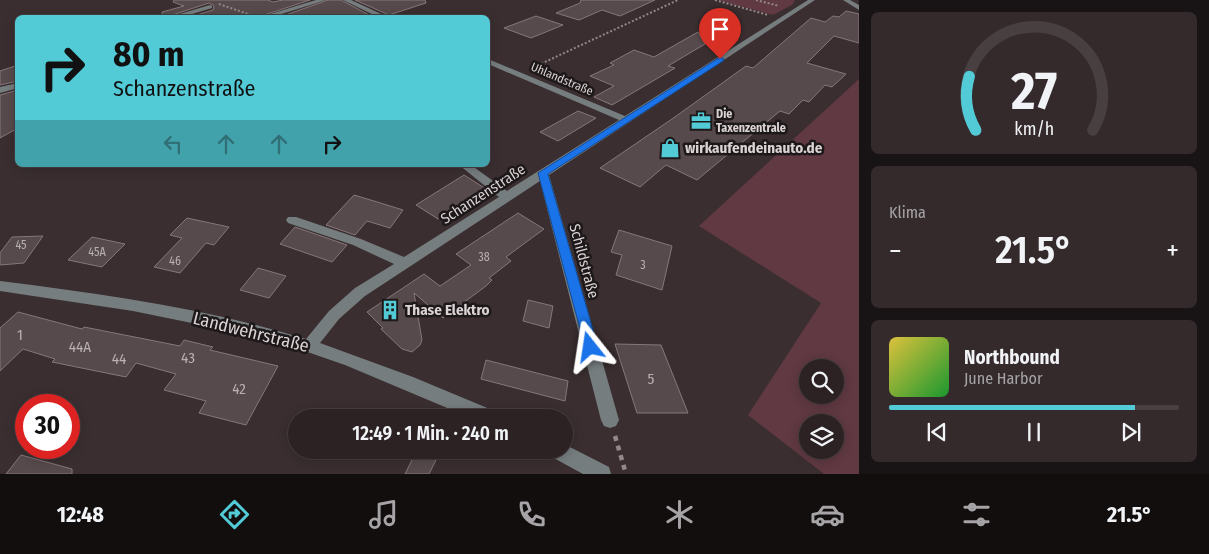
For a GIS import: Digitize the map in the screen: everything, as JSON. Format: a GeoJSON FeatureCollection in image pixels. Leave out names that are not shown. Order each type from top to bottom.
{"type":"FeatureCollection","features":[{"type":"Feature","properties":{"kind":"street"},"geometry":{"type":"LineString","coordinates":[[270,15],[323,0]]}},
{"type":"Feature","properties":{"kind":"street"},"geometry":{"type":"LineString","coordinates":[[346,0],[379,15]]}},
{"type":"Feature","properties":{"kind":"street","name":"Schanzenstraße"},"geometry":{"type":"LineString","coordinates":[[309,346],[334,315],[360,292],[812,0]]}},
{"type":"Feature","properties":{"kind":"street"},"geometry":{"type":"LineString","coordinates":[[846,0],[859,8]]}},
{"type":"Feature","properties":{"kind":"street"},"geometry":{"type":"LineString","coordinates":[[179,15],[210,6]]}},
{"type":"Feature","properties":{"kind":"street","name":"Uhlandstraße"},"geometry":{"type":"LineString","coordinates":[[490,62],[626,120]]}},
{"type":"Feature","properties":{"kind":"street"},"geometry":{"type":"LineString","coordinates":[[0,90],[15,86]]}},
{"type":"Feature","properties":{"kind":"street"},"geometry":{"type":"LineString","coordinates":[[467,167],[507,197]]}},
{"type":"Feature","properties":{"kind":"street","name":"Schildstraße"},"geometry":{"type":"LineString","coordinates":[[543,173],[610,420]]}},
{"type":"Feature","properties":{"kind":"street"},"geometry":{"type":"LineString","coordinates":[[292,220],[365,245],[405,263]]}},
{"type":"Feature","properties":{"kind":"street","name":"Landwehrstraße"},"geometry":{"type":"LineString","coordinates":[[0,286],[137,305],[265,333],[401,378],[471,409]]}},
{"type":"Feature","properties":{"kind":"street"},"geometry":{"type":"LineString","coordinates":[[573,459],[602,474]]}},
{"type":"Feature","properties":{"kind":"path"},"geometry":{"type":"LineString","coordinates":[[518,74],[678,0]]}},
{"type":"Feature","properties":{"kind":"path"},"geometry":{"type":"LineString","coordinates":[[715,0],[783,19]]}},
{"type":"Feature","properties":{"kind":"path"},"geometry":{"type":"LineString","coordinates":[[756,0],[796,10]]}},
{"type":"Feature","properties":{"kind":"path"},"geometry":{"type":"LineString","coordinates":[[217,3],[248,15]]}},
{"type":"Feature","properties":{"kind":"path"},"geometry":{"type":"LineString","coordinates":[[610,420],[626,474]]}},
{"type":"Feature","properties":{"kind":"shaded area"},"geometry":{"type":"Polygon","coordinates":[[[717,0],[795,0],[792,5],[773,15],[717,0]]]}},
{"type":"Feature","properties":{"kind":"shaded area"},"geometry":{"type":"Polygon","coordinates":[[[859,79],[859,474],[824,474],[805,459],[844,459],[844,414],[799,414],[799,455],[748,415],[821,303],[699,226],[859,79]]]}},
{"type":"Feature","properties":{"kind":"building"},"geometry":{"type":"Polygon","coordinates":[[[174,0],[268,0],[273,2],[310,0],[264,15],[197,15],[213,10],[214,6],[209,3],[172,15],[162,15],[162,12],[184,6],[173,2],[174,0]]]}},
{"type":"Feature","properties":{"kind":"building"},"geometry":{"type":"Polygon","coordinates":[[[328,0],[341,0],[369,15],[286,15],[328,0]]]}},
{"type":"Feature","properties":{"kind":"building"},"geometry":{"type":"Polygon","coordinates":[[[355,0],[425,0],[426,3],[389,15],[355,0]]]}},
{"type":"Feature","properties":{"kind":"building"},"geometry":{"type":"Polygon","coordinates":[[[581,0],[655,0],[620,16],[602,10],[579,20],[556,13],[580,3],[581,0]]]}},
{"type":"Feature","properties":{"kind":"building"},"geometry":{"type":"Polygon","coordinates":[[[846,11],[859,14],[859,43],[834,36],[807,63],[846,74],[832,87],[825,85],[809,102],[803,100],[789,114],[780,111],[697,180],[666,165],[640,187],[600,168],[746,66],[753,68],[811,18],[825,22],[833,16],[839,17],[846,11]]]}},
{"type":"Feature","properties":{"kind":"building"},"geometry":{"type":"Polygon","coordinates":[[[536,16],[563,25],[531,38],[504,28],[536,16]]]}},
{"type":"Feature","properties":{"kind":"building"},"geometry":{"type":"Polygon","coordinates":[[[698,32],[705,44],[668,66],[675,68],[612,105],[594,97],[614,86],[590,76],[614,65],[610,63],[634,50],[654,57],[698,32]]]}},
{"type":"Feature","properties":{"kind":"building"},"geometry":{"type":"Polygon","coordinates":[[[15,66],[15,82],[0,85],[0,71],[15,66]]]}},
{"type":"Feature","properties":{"kind":"building"},"geometry":{"type":"Polygon","coordinates":[[[15,91],[15,130],[0,138],[0,95],[15,91]]]}},
{"type":"Feature","properties":{"kind":"building"},"geometry":{"type":"Polygon","coordinates":[[[578,111],[596,118],[558,141],[540,132],[578,111]]]}},
{"type":"Feature","properties":{"kind":"building"},"geometry":{"type":"Polygon","coordinates":[[[464,175],[486,189],[438,219],[416,205],[464,175]]]}},
{"type":"Feature","properties":{"kind":"building"},"geometry":{"type":"Polygon","coordinates":[[[354,195],[403,210],[390,228],[367,221],[355,235],[326,225],[354,195]]]}},
{"type":"Feature","properties":{"kind":"building"},"geometry":{"type":"Polygon","coordinates":[[[518,213],[544,229],[506,257],[511,261],[489,278],[492,280],[486,286],[443,318],[414,293],[422,340],[420,345],[412,352],[402,349],[381,329],[383,328],[367,312],[424,274],[440,286],[471,265],[456,254],[518,213]]]}},
{"type":"Feature","properties":{"kind":"building"},"geometry":{"type":"Polygon","coordinates":[[[187,218],[229,227],[214,245],[206,243],[180,273],[154,267],[182,238],[170,235],[187,218]]]}},
{"type":"Feature","properties":{"kind":"building"},"geometry":{"type":"Polygon","coordinates":[[[295,227],[347,245],[332,262],[280,244],[295,227]]]}},
{"type":"Feature","properties":{"kind":"building"},"geometry":{"type":"Polygon","coordinates":[[[619,230],[672,246],[662,290],[616,275],[622,255],[611,252],[619,230]]]}},
{"type":"Feature","properties":{"kind":"building"},"geometry":{"type":"Polygon","coordinates":[[[43,236],[24,263],[0,265],[0,253],[12,237],[43,236]]]}},
{"type":"Feature","properties":{"kind":"building"},"geometry":{"type":"Polygon","coordinates":[[[92,237],[125,244],[102,267],[68,260],[92,237]]]}},
{"type":"Feature","properties":{"kind":"building"},"geometry":{"type":"Polygon","coordinates":[[[258,268],[286,276],[269,298],[240,290],[258,268]]]}},
{"type":"Feature","properties":{"kind":"building"},"geometry":{"type":"Polygon","coordinates":[[[528,300],[553,306],[549,328],[523,321],[528,300]]]}},
{"type":"Feature","properties":{"kind":"building"},"geometry":{"type":"Polygon","coordinates":[[[18,312],[82,329],[84,327],[180,346],[184,340],[213,347],[210,350],[278,366],[246,425],[199,413],[206,401],[164,390],[176,374],[136,363],[126,377],[52,362],[55,359],[23,349],[0,371],[0,328],[18,312]]]}},
{"type":"Feature","properties":{"kind":"building"},"geometry":{"type":"Polygon","coordinates":[[[615,344],[661,345],[688,413],[637,413],[615,344]]]}},
{"type":"Feature","properties":{"kind":"building"},"geometry":{"type":"Polygon","coordinates":[[[486,360],[568,381],[565,401],[481,379],[486,360]]]}},
{"type":"Feature","properties":{"kind":"building"},"geometry":{"type":"Polygon","coordinates":[[[18,459],[36,459],[72,469],[72,474],[6,474],[18,459]]]}},
{"type":"Feature","properties":{"kind":"building"},"geometry":{"type":"Polygon","coordinates":[[[412,459],[436,459],[429,474],[405,474],[412,459]]]}},
{"type":"Feature","properties":{"kind":"place","name":"Die Taxenzentrale"},"geometry":{"type":"Point","coordinates":[701,121]}},
{"type":"Feature","properties":{"kind":"place","name":"wirkaufendeinauto.de"},"geometry":{"type":"Point","coordinates":[670,148]}},
{"type":"Feature","properties":{"kind":"place","name":"Thase Elektro"},"geometry":{"type":"Point","coordinates":[390,310]}},
{"type":"Feature","properties":{"kind":"route"},"geometry":{"type":"LineString","coordinates":[[590,347],[543,173],[720,59]]}}]}
